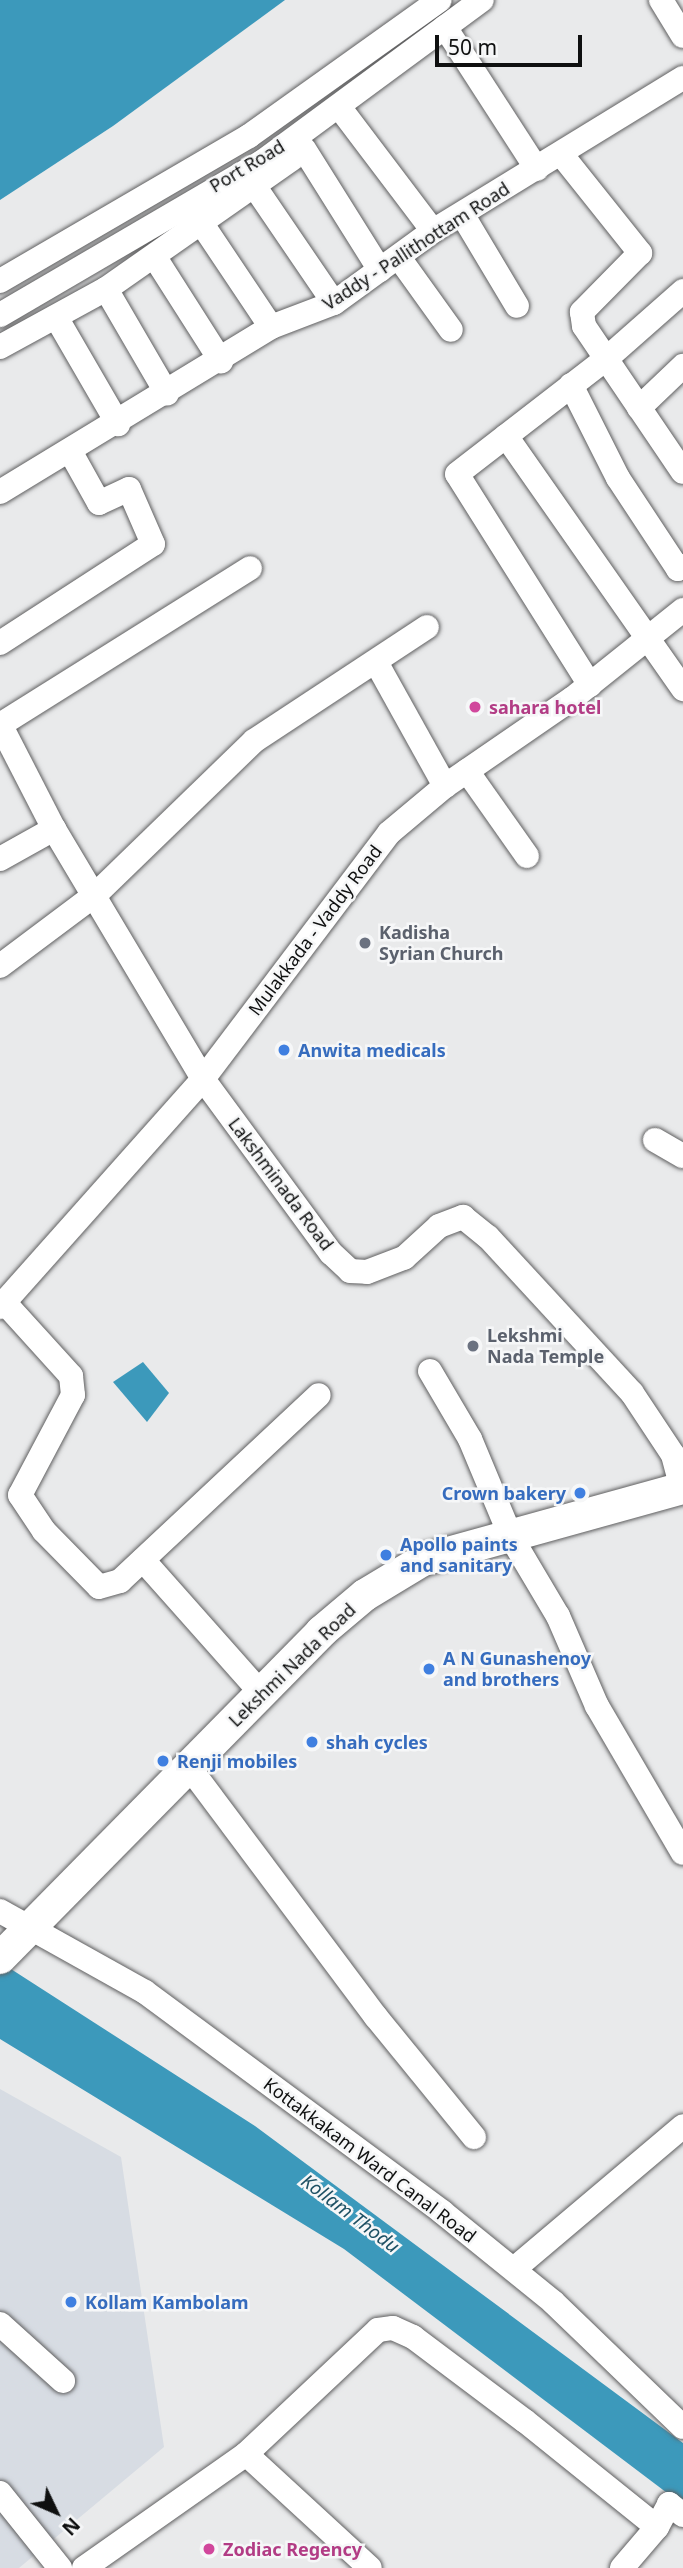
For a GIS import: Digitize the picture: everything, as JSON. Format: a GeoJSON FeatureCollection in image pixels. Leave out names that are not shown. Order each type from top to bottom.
{"type":"FeatureCollection","features":[{"type":"Feature","properties":{"kind":"main road","name":"Lekshmi Nada Road"},"geometry":{"type":"LineString","coordinates":[[14,1944],[261,1693],[365,1595],[423,1560],[512,1538],[683,1488]]}},
{"type":"Feature","properties":{"kind":"street","name":"Port Road"},"geometry":{"type":"LineString","coordinates":[[0,281],[249,136],[440,0]]}},
{"type":"Feature","properties":{"kind":"street","name":"Port Road"},"geometry":{"type":"LineString","coordinates":[[0,315],[262,162],[482,0]]}},
{"type":"Feature","properties":{"kind":"street"},"geometry":{"type":"LineString","coordinates":[[661,0],[683,36]]}},
{"type":"Feature","properties":{"kind":"street"},"geometry":{"type":"LineString","coordinates":[[445,27],[537,169]]}},
{"type":"Feature","properties":{"kind":"street"},"geometry":{"type":"LineString","coordinates":[[0,348],[106,289],[256,187],[394,81],[410,52]]}},
{"type":"Feature","properties":{"kind":"street","name":"Vaddy - Pallithottam Road"},"geometry":{"type":"LineString","coordinates":[[2,487],[118,424],[271,327],[334,303],[390,265],[433,231],[683,78]]}},
{"type":"Feature","properties":{"kind":"street"},"geometry":{"type":"LineString","coordinates":[[346,116],[433,231]]}},
{"type":"Feature","properties":{"kind":"street"},"geometry":{"type":"LineString","coordinates":[[304,149],[390,265],[451,330]]}},
{"type":"Feature","properties":{"kind":"street"},"geometry":{"type":"LineString","coordinates":[[561,154],[640,253],[582,312],[584,327],[683,472]]}},
{"type":"Feature","properties":{"kind":"street"},"geometry":{"type":"LineString","coordinates":[[256,187],[334,303]]}},
{"type":"Feature","properties":{"kind":"street"},"geometry":{"type":"LineString","coordinates":[[462,214],[517,306]]}},
{"type":"Feature","properties":{"kind":"street"},"geometry":{"type":"LineString","coordinates":[[202,224],[271,327]]}},
{"type":"Feature","properties":{"kind":"street"},"geometry":{"type":"LineString","coordinates":[[154,256],[221,361]]}},
{"type":"Feature","properties":{"kind":"street"},"geometry":{"type":"LineString","coordinates":[[106,289],[167,394]]}},
{"type":"Feature","properties":{"kind":"street"},"geometry":{"type":"LineString","coordinates":[[590,685],[457,474],[606,359],[683,291]]}},
{"type":"Feature","properties":{"kind":"street"},"geometry":{"type":"LineString","coordinates":[[56,317],[118,424]]}},
{"type":"Feature","properties":{"kind":"street"},"geometry":{"type":"LineString","coordinates":[[639,408],[683,366]]}},
{"type":"Feature","properties":{"kind":"street"},"geometry":{"type":"LineString","coordinates":[[571,385],[618,478],[678,569],[683,566]]}},
{"type":"Feature","properties":{"kind":"street"},"geometry":{"type":"LineString","coordinates":[[506,436],[683,688]]}},
{"type":"Feature","properties":{"kind":"street"},"geometry":{"type":"LineString","coordinates":[[0,643],[153,544],[130,489],[99,503],[70,451]]}},
{"type":"Feature","properties":{"kind":"street"},"geometry":{"type":"LineString","coordinates":[[203,1079],[96,895],[54,829],[0,724],[250,568]]}},
{"type":"Feature","properties":{"kind":"street","name":"Mulakkada - Vaddy Road"},"geometry":{"type":"LineString","coordinates":[[2,1305],[203,1079],[389,833],[445,786],[590,685],[681,615]]}},
{"type":"Feature","properties":{"kind":"street"},"geometry":{"type":"LineString","coordinates":[[0,966],[96,895],[254,741],[427,627]]}},
{"type":"Feature","properties":{"kind":"street"},"geometry":{"type":"LineString","coordinates":[[376,662],[445,786]]}},
{"type":"Feature","properties":{"kind":"street"},"geometry":{"type":"LineString","coordinates":[[467,771],[527,856]]}},
{"type":"Feature","properties":{"kind":"street"},"geometry":{"type":"LineString","coordinates":[[0,859],[54,829]]}},
{"type":"Feature","properties":{"kind":"street","name":"Lakshminada Road"},"geometry":{"type":"LineString","coordinates":[[203,1079],[331,1253],[350,1271],[367,1272],[404,1258],[439,1226],[463,1217],[488,1237],[654,1421],[673,1455],[683,1488]]}},
{"type":"Feature","properties":{"kind":"street"},"geometry":{"type":"LineString","coordinates":[[2,1305],[71,1376],[73,1395],[55,1433],[20,1488],[22,1503],[99,1587],[120,1581],[319,1395]]}},
{"type":"Feature","properties":{"kind":"street"},"geometry":{"type":"LineString","coordinates":[[430,1371],[470,1439],[512,1538],[558,1616],[597,1706],[683,1853]]}},
{"type":"Feature","properties":{"kind":"street"},"geometry":{"type":"LineString","coordinates":[[143,1560],[261,1693]]}},
{"type":"Feature","properties":{"kind":"street"},"geometry":{"type":"LineString","coordinates":[[189,1767],[376,2017],[474,2137]]}},
{"type":"Feature","properties":{"kind":"street","name":"Kottakkakam Ward Canal Road"},"geometry":{"type":"LineString","coordinates":[[0,1911],[14,1944],[145,1992],[514,2269],[683,2427]]}},
{"type":"Feature","properties":{"kind":"street"},"geometry":{"type":"LineString","coordinates":[[514,2269],[683,2126]]}},
{"type":"Feature","properties":{"kind":"street"},"geometry":{"type":"LineString","coordinates":[[0,2324],[64,2381]]}},
{"type":"Feature","properties":{"kind":"street"},"geometry":{"type":"LineString","coordinates":[[83,2568],[246,2454],[378,2330],[393,2328],[413,2337],[525,2421],[657,2527]]}},
{"type":"Feature","properties":{"kind":"street"},"geometry":{"type":"LineString","coordinates":[[246,2454],[370,2568]]}},
{"type":"Feature","properties":{"kind":"street"},"geometry":{"type":"LineString","coordinates":[[0,2493],[60,2568]]}},
{"type":"Feature","properties":{"kind":"street"},"geometry":{"type":"LineString","coordinates":[[622,2568],[657,2527],[669,2504],[683,2515]]}},
{"type":"Feature","properties":{"kind":"shaded area","name":"Kollam Kambolam"},"geometry":{"type":"Polygon","coordinates":[[[0,2089],[121,2157],[164,2447],[19,2568],[0,2568],[0,2089]]]}},
{"type":"Feature","properties":{"kind":"water"},"geometry":{"type":"Polygon","coordinates":[[[0,0],[285,0],[113,126],[0,200],[0,0]]]}},
{"type":"Feature","properties":{"kind":"water"},"geometry":{"type":"Polygon","coordinates":[[[143,1362],[169,1393],[147,1422],[113,1382],[143,1362]]]}},
{"type":"Feature","properties":{"kind":"water","name":"Kollam Thodu"},"geometry":{"type":"Polygon","coordinates":[[[0,1962],[255,2126],[683,2443],[683,2505],[344,2249],[0,2039],[0,1962]]]}},
{"type":"Feature","properties":{"kind":"place","name":"sahara hotel"},"geometry":{"type":"Point","coordinates":[475,707]}},
{"type":"Feature","properties":{"kind":"place","name":"Kadisha Syrian Church"},"geometry":{"type":"Point","coordinates":[365,943]}},
{"type":"Feature","properties":{"kind":"place","name":"Anwita medicals"},"geometry":{"type":"Point","coordinates":[284,1050]}},
{"type":"Feature","properties":{"kind":"place","name":"Lekshmi Nada Temple"},"geometry":{"type":"Point","coordinates":[473,1346]}},
{"type":"Feature","properties":{"kind":"place","name":"Crown bakery"},"geometry":{"type":"Point","coordinates":[580,1493]}},
{"type":"Feature","properties":{"kind":"place","name":"Apollo paints and sanitary"},"geometry":{"type":"Point","coordinates":[386,1555]}},
{"type":"Feature","properties":{"kind":"place","name":"A N Gunashenoy and brothers"},"geometry":{"type":"Point","coordinates":[429,1669]}},
{"type":"Feature","properties":{"kind":"place","name":"shah cycles"},"geometry":{"type":"Point","coordinates":[312,1742]}},
{"type":"Feature","properties":{"kind":"place","name":"Renji mobiles"},"geometry":{"type":"Point","coordinates":[163,1761]}},
{"type":"Feature","properties":{"kind":"place","name":"Kollam Kambolam"},"geometry":{"type":"Point","coordinates":[71,2302]}},
{"type":"Feature","properties":{"kind":"place","name":"Zodiac Regency"},"geometry":{"type":"Point","coordinates":[209,2549]}}]}
